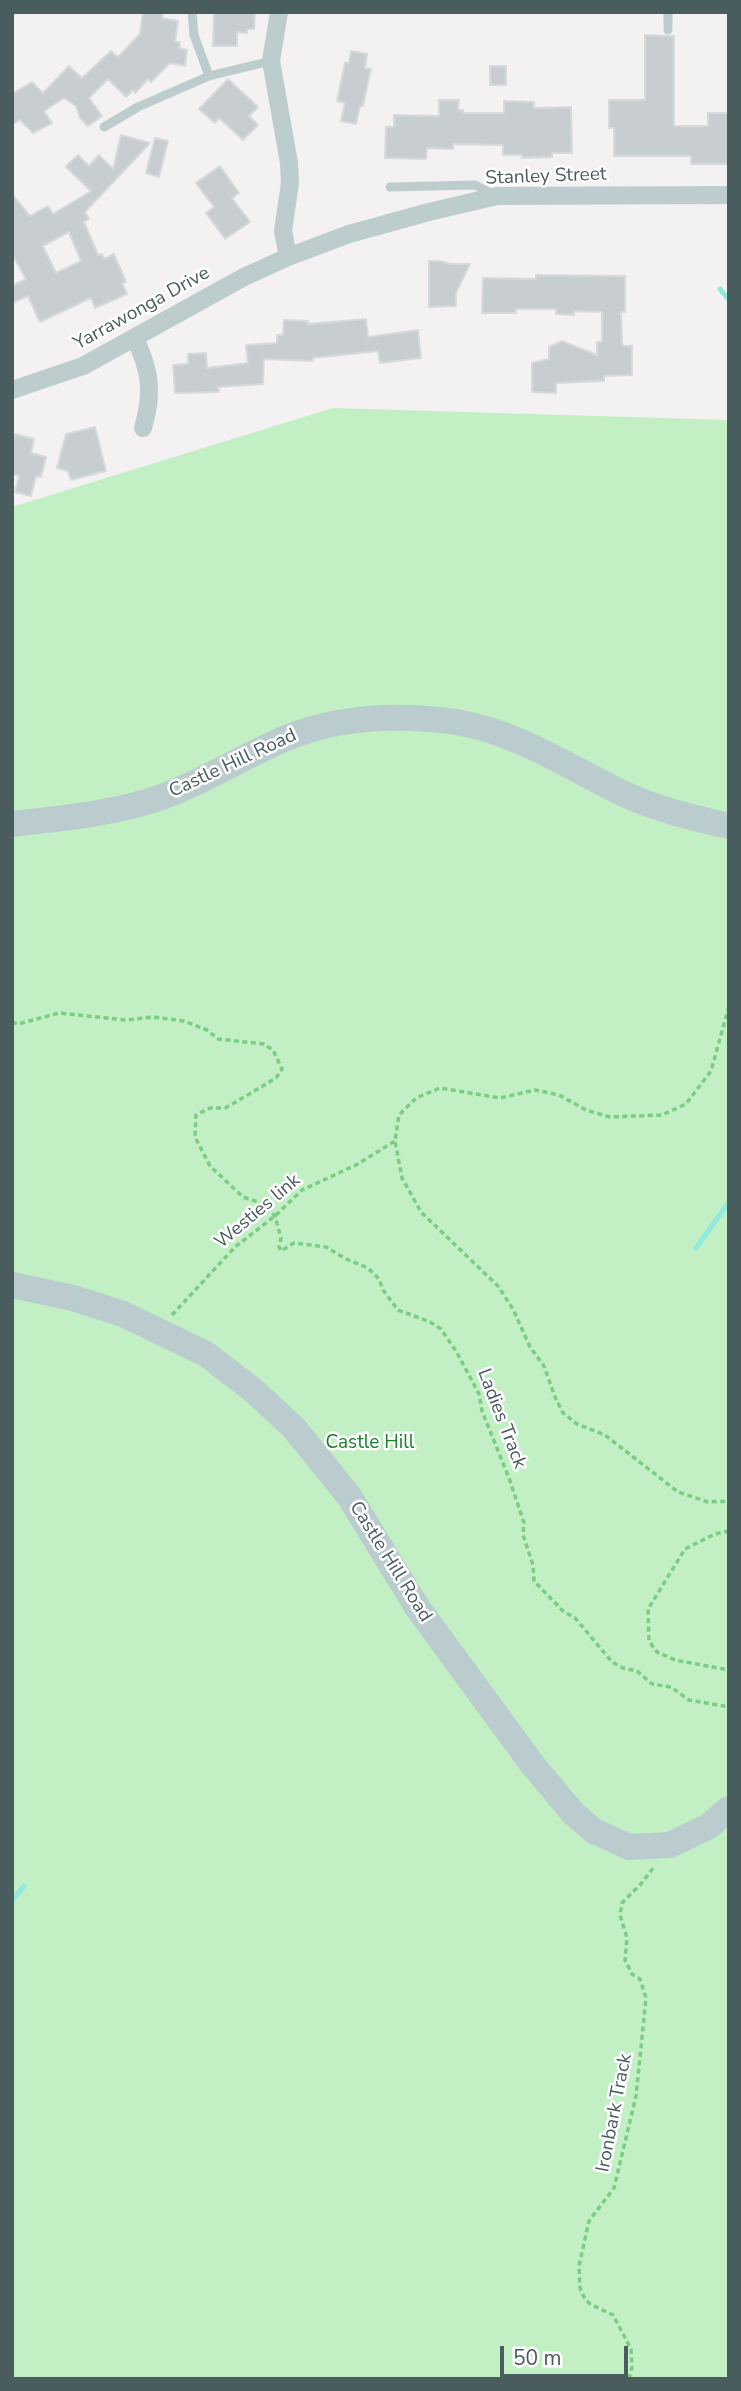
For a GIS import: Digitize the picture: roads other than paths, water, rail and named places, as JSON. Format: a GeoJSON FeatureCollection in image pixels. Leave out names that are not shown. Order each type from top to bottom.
{"type":"FeatureCollection","features":[{"type":"Feature","properties":{"kind":"main road","name":"Castle Hill Road"},"geometry":{"type":"LineString","coordinates":[[12,824],[121,808],[160,797],[311,729],[346,720],[397,718],[484,728],[529,745],[625,794],[675,813],[729,826]]}},
{"type":"Feature","properties":{"kind":"main road","name":"Castle Hill Road"},"geometry":{"type":"LineString","coordinates":[[12,1285],[73,1297],[123,1314],[206,1354],[253,1390],[294,1428],[349,1496],[417,1607],[531,1764],[573,1813],[594,1831],[629,1847],[670,1845],[709,1826],[729,1810]]}},
{"type":"Feature","properties":{"kind":"street"},"geometry":{"type":"LineString","coordinates":[[279,12],[271,61],[289,163],[289,195],[283,231],[288,257]]}},
{"type":"Feature","properties":{"kind":"street","name":"Stanley Street"},"geometry":{"type":"LineString","coordinates":[[288,257],[349,234],[497,196],[729,195]]}},
{"type":"Feature","properties":{"kind":"street","name":"Yarrawonga Drive"},"geometry":{"type":"LineString","coordinates":[[12,390],[83,366],[244,277],[288,257]]}},
{"type":"Feature","properties":{"kind":"street"},"geometry":{"type":"LineString","coordinates":[[135,339],[143,354],[150,384],[149,407],[143,428]]}},
{"type":"Feature","properties":{"kind":"lane"},"geometry":{"type":"LineString","coordinates":[[192,12],[194,35],[209,76]]}},
{"type":"Feature","properties":{"kind":"lane"},"geometry":{"type":"LineString","coordinates":[[668,12],[668,30]]}},
{"type":"Feature","properties":{"kind":"lane"},"geometry":{"type":"LineString","coordinates":[[104,127],[138,107],[209,76],[271,61]]}},
{"type":"Feature","properties":{"kind":"lane"},"geometry":{"type":"LineString","coordinates":[[390,187],[475,185],[497,196]]}},
{"type":"Feature","properties":{"kind":"waterway"},"geometry":{"type":"LineString","coordinates":[[720,289],[729,300]]}},
{"type":"Feature","properties":{"kind":"waterway"},"geometry":{"type":"LineString","coordinates":[[696,1248],[729,1202]]}},
{"type":"Feature","properties":{"kind":"waterway"},"geometry":{"type":"LineString","coordinates":[[12,1900],[24,1886]]}},
{"type":"Feature","properties":{"kind":"park label","name":"Castle Hill"},"geometry":{"type":"Point","coordinates":[370,1443]}}]}
